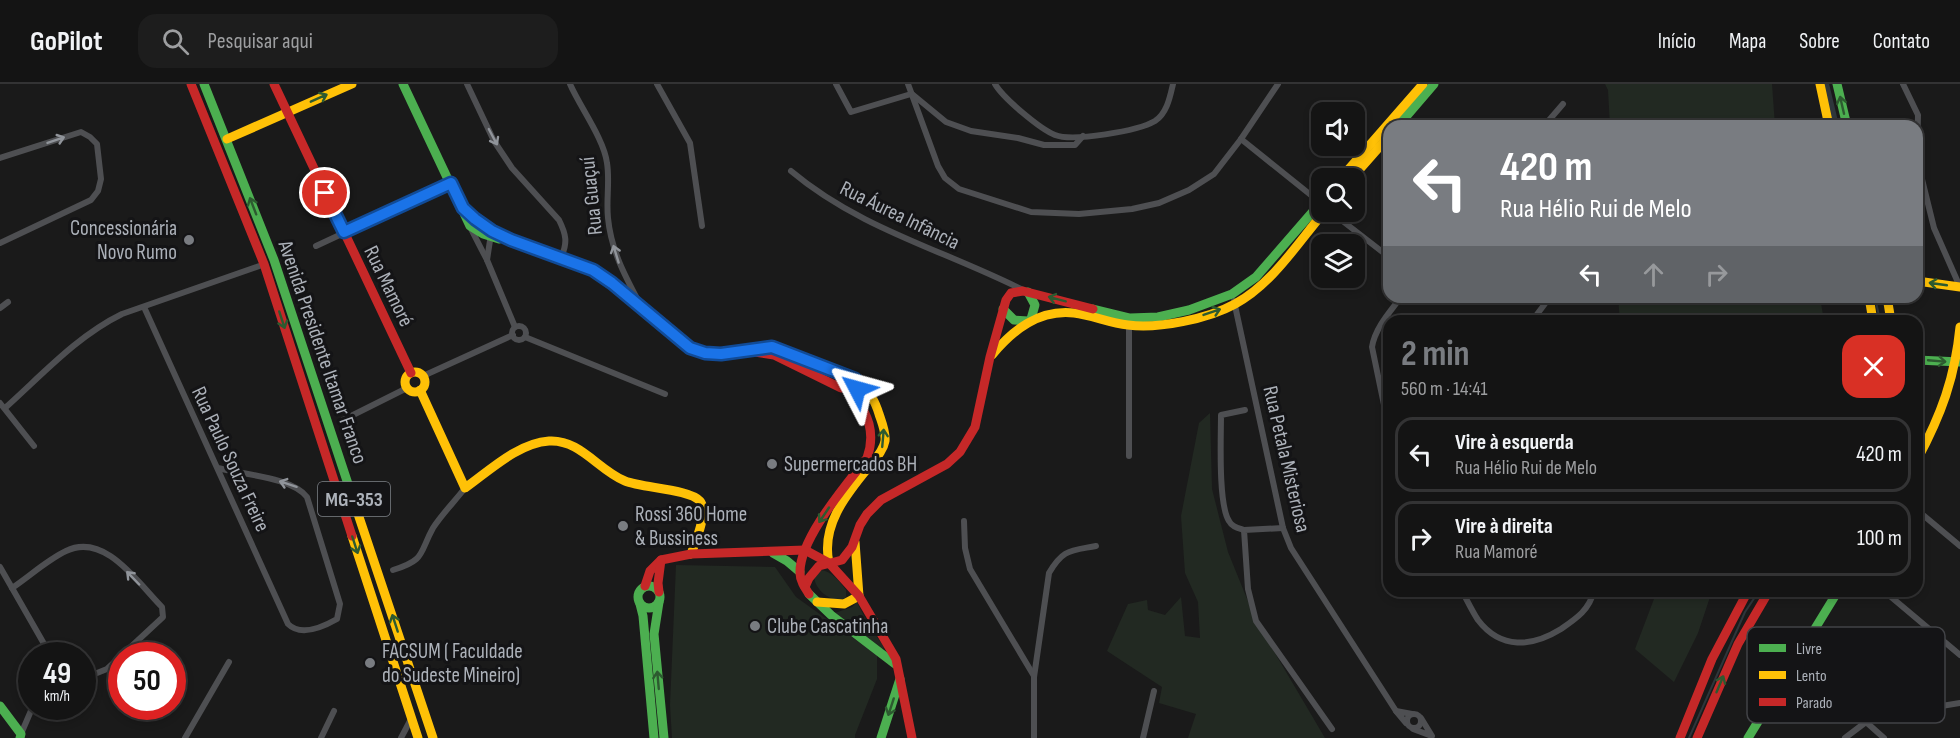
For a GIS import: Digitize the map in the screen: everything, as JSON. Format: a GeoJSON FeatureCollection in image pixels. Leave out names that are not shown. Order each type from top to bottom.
{"type":"FeatureCollection","features":[{"type":"Feature","properties":{"kind":"main road","name":"Avenida Presidente Itamar Franco"},"geometry":{"type":"LineString","coordinates":[[191,84],[264,264],[418,738]]}},
{"type":"Feature","properties":{"kind":"main road","name":"Avenida Presidente Itamar Franco"},"geometry":{"type":"LineString","coordinates":[[204,84],[274,260],[433,738]]}},
{"type":"Feature","properties":{"kind":"main road","name":"Rua Mamoré"},"geometry":{"type":"LineString","coordinates":[[273,84],[411,373]]}},
{"type":"Feature","properties":{"kind":"main road"},"geometry":{"type":"LineString","coordinates":[[196,97],[203,102],[216,135],[223,140],[352,84]]}},
{"type":"Feature","properties":{"kind":"main road"},"geometry":{"type":"LineString","coordinates":[[403,84],[470,226],[477,232],[491,234],[593,270],[690,348],[713,354],[767,346],[782,349],[857,380],[865,388],[876,404],[885,432],[885,441],[876,457],[849,491],[830,529],[825,550],[829,563]]}},
{"type":"Feature","properties":{"kind":"main road"},"geometry":{"type":"LineString","coordinates":[[1392,120],[1423,84]]}},
{"type":"Feature","properties":{"kind":"main road"},"geometry":{"type":"LineString","coordinates":[[1403,120],[1434,84]]}},
{"type":"Feature","properties":{"kind":"main road"},"geometry":{"type":"LineString","coordinates":[[1820,84],[1828,120]]}},
{"type":"Feature","properties":{"kind":"main road"},"geometry":{"type":"LineString","coordinates":[[1837,84],[1846,120]]}},
{"type":"Feature","properties":{"kind":"main road"},"geometry":{"type":"LineString","coordinates":[[1350,168],[1383,130]]}},
{"type":"Feature","properties":{"kind":"main road"},"geometry":{"type":"LineString","coordinates":[[1361,168],[1383,143]]}},
{"type":"Feature","properties":{"kind":"main road"},"geometry":{"type":"LineString","coordinates":[[463,208],[491,234]]}},
{"type":"Feature","properties":{"kind":"main road"},"geometry":{"type":"LineString","coordinates":[[1005,304],[1014,320],[1030,320],[1062,312],[1129,321],[1158,317],[1233,299],[1311,217]]}},
{"type":"Feature","properties":{"kind":"main road"},"geometry":{"type":"LineString","coordinates":[[1923,282],[1960,287]]}},
{"type":"Feature","properties":{"kind":"main road"},"geometry":{"type":"LineString","coordinates":[[806,587],[815,570],[842,560],[855,540],[867,514],[881,500],[947,464],[960,452],[975,427],[990,357],[1005,304],[1011,293],[1026,291],[1129,321]]}},
{"type":"Feature","properties":{"kind":"main road"},"geometry":{"type":"LineString","coordinates":[[990,357],[997,348],[1030,320],[1036,308],[1034,299],[1026,291]]}},
{"type":"Feature","properties":{"kind":"main road"},"geometry":{"type":"LineString","coordinates":[[1923,448],[1947,401],[1959,362],[1960,327]]}},
{"type":"Feature","properties":{"kind":"main road"},"geometry":{"type":"LineString","coordinates":[[744,351],[774,355],[841,388],[845,393],[853,393],[859,384]]}},
{"type":"Feature","properties":{"kind":"main road"},"geometry":{"type":"LineString","coordinates":[[1923,360],[1959,362]]}},
{"type":"Feature","properties":{"kind":"main road"},"geometry":{"type":"LineString","coordinates":[[416,372],[423,376],[425,383],[420,390],[412,391],[407,388],[406,378],[411,373],[416,372]]}},
{"type":"Feature","properties":{"kind":"main road"},"geometry":{"type":"LineString","coordinates":[[841,388],[843,381],[848,377]]}},
{"type":"Feature","properties":{"kind":"main road"},"geometry":{"type":"LineString","coordinates":[[420,390],[465,488],[525,448],[549,441],[568,444],[621,479],[633,484],[690,495],[699,500],[703,505],[702,521],[691,554]]}},
{"type":"Feature","properties":{"kind":"main road"},"geometry":{"type":"LineString","coordinates":[[800,572],[805,550],[813,532],[867,458],[871,449],[870,422],[853,393]]}},
{"type":"Feature","properties":{"kind":"main road"},"geometry":{"type":"LineString","coordinates":[[786,551],[813,532]]}},
{"type":"Feature","properties":{"kind":"main road"},"geometry":{"type":"LineString","coordinates":[[855,540],[859,596]]}},
{"type":"Feature","properties":{"kind":"main road"},"geometry":{"type":"LineString","coordinates":[[654,738],[643,616],[638,594],[645,586],[650,571],[661,560],[691,554],[805,550],[829,563],[859,596],[896,659],[912,738]]}},
{"type":"Feature","properties":{"kind":"main road"},"geometry":{"type":"LineString","coordinates":[[771,552],[800,572],[806,587],[816,601],[874,645],[900,673]]}},
{"type":"Feature","properties":{"kind":"main road"},"geometry":{"type":"LineString","coordinates":[[661,560],[654,634],[664,738]]}},
{"type":"Feature","properties":{"kind":"main road"},"geometry":{"type":"LineString","coordinates":[[645,586],[654,587],[659,597]]}},
{"type":"Feature","properties":{"kind":"main road"},"geometry":{"type":"LineString","coordinates":[[816,601],[837,606],[848,604],[859,596]]}},
{"type":"Feature","properties":{"kind":"main road"},"geometry":{"type":"LineString","coordinates":[[640,604],[650,608],[659,597]]}},
{"type":"Feature","properties":{"kind":"main road"},"geometry":{"type":"LineString","coordinates":[[1680,738],[1712,659],[1745,597]]}},
{"type":"Feature","properties":{"kind":"main road"},"geometry":{"type":"LineString","coordinates":[[1748,627],[1766,597]]}},
{"type":"Feature","properties":{"kind":"main road"},"geometry":{"type":"LineString","coordinates":[[1816,627],[1834,597]]}},
{"type":"Feature","properties":{"kind":"main road"},"geometry":{"type":"LineString","coordinates":[[1697,738],[1725,672],[1747,628]]}},
{"type":"Feature","properties":{"kind":"main road"},"geometry":{"type":"LineString","coordinates":[[881,738],[900,673]]}},
{"type":"Feature","properties":{"kind":"main road"},"geometry":{"type":"LineString","coordinates":[[0,706],[21,736]]}},
{"type":"Feature","properties":{"kind":"main road"},"geometry":{"type":"LineString","coordinates":[[1748,738],[1757,723]]}},
{"type":"Feature","properties":{"kind":"street","name":"Rua Guaçuí"},"geometry":{"type":"LineString","coordinates":[[467,84],[494,141],[512,168],[559,220],[566,244],[561,257]]}},
{"type":"Feature","properties":{"kind":"street","name":"Rua Guaçuí"},"geometry":{"type":"LineString","coordinates":[[570,84],[603,146],[607,162],[608,217],[611,235],[621,270],[641,307]]}},
{"type":"Feature","properties":{"kind":"street"},"geometry":{"type":"LineString","coordinates":[[657,84],[690,143],[702,226]]}},
{"type":"Feature","properties":{"kind":"street"},"geometry":{"type":"LineString","coordinates":[[836,84],[851,112],[911,94]]}},
{"type":"Feature","properties":{"kind":"street"},"geometry":{"type":"LineString","coordinates":[[908,84],[938,166],[945,178],[958,189],[1031,212],[1079,214],[1132,209],[1159,203],[1189,190],[1214,174],[1278,84]]}},
{"type":"Feature","properties":{"kind":"street"},"geometry":{"type":"LineString","coordinates":[[995,84],[1018,109],[1056,135],[1083,136],[1121,133],[1156,120],[1166,108],[1173,84]]}},
{"type":"Feature","properties":{"kind":"street"},"geometry":{"type":"LineString","coordinates":[[1903,84],[1918,115],[1918,120]]}},
{"type":"Feature","properties":{"kind":"street"},"geometry":{"type":"LineString","coordinates":[[911,94],[946,122],[971,131],[1044,144],[1075,145],[1083,136]]}},
{"type":"Feature","properties":{"kind":"street"},"geometry":{"type":"LineString","coordinates":[[1549,120],[1563,104]]}},
{"type":"Feature","properties":{"kind":"street"},"geometry":{"type":"LineString","coordinates":[[0,158],[81,132],[97,144],[101,179],[98,191],[91,200],[0,243]]}},
{"type":"Feature","properties":{"kind":"street"},"geometry":{"type":"LineString","coordinates":[[1241,139],[1311,196]]}},
{"type":"Feature","properties":{"kind":"street","name":"Rua Áurea Infância"},"geometry":{"type":"LineString","coordinates":[[791,171],[815,191],[874,225],[1026,291]]}},
{"type":"Feature","properties":{"kind":"street"},"geometry":{"type":"LineString","coordinates":[[316,246],[451,183]]}},
{"type":"Feature","properties":{"kind":"street"},"geometry":{"type":"LineString","coordinates":[[1923,183],[1934,228],[1960,287]]}},
{"type":"Feature","properties":{"kind":"street"},"geometry":{"type":"LineString","coordinates":[[1344,222],[1383,252]]}},
{"type":"Feature","properties":{"kind":"street"},"geometry":{"type":"LineString","coordinates":[[470,226],[515,327],[513,335]]}},
{"type":"Feature","properties":{"kind":"street"},"geometry":{"type":"LineString","coordinates":[[487,260],[491,234]]}},
{"type":"Feature","properties":{"kind":"street"},"geometry":{"type":"LineString","coordinates":[[34,446],[2,406],[101,324],[122,314],[274,260]]}},
{"type":"Feature","properties":{"kind":"street"},"geometry":{"type":"LineString","coordinates":[[1001,279],[1005,304]]}},
{"type":"Feature","properties":{"kind":"street","name":"Rua Petala Misteriosa"},"geometry":{"type":"LineString","coordinates":[[1233,299],[1283,528],[1291,548],[1396,711],[1410,728]]}},
{"type":"Feature","properties":{"kind":"street"},"geometry":{"type":"LineString","coordinates":[[0,308],[8,302]]}},
{"type":"Feature","properties":{"kind":"street","name":"Rua Paulo Souza Freire"},"geometry":{"type":"LineString","coordinates":[[144,307],[288,624],[297,631],[304,631],[337,619],[340,612],[338,594],[308,497],[291,483],[218,468]]}},
{"type":"Feature","properties":{"kind":"street"},"geometry":{"type":"LineString","coordinates":[[1129,321],[1129,456]]}},
{"type":"Feature","properties":{"kind":"street"},"geometry":{"type":"LineString","coordinates":[[1383,323],[1372,347],[1383,400]]}},
{"type":"Feature","properties":{"kind":"street"},"geometry":{"type":"LineString","coordinates":[[515,327],[524,328],[525,336]]}},
{"type":"Feature","properties":{"kind":"street"},"geometry":{"type":"LineString","coordinates":[[513,335],[519,340],[525,336]]}},
{"type":"Feature","properties":{"kind":"street"},"geometry":{"type":"LineString","coordinates":[[423,376],[513,335]]}},
{"type":"Feature","properties":{"kind":"street"},"geometry":{"type":"LineString","coordinates":[[525,336],[665,394]]}},
{"type":"Feature","properties":{"kind":"street"},"geometry":{"type":"LineString","coordinates":[[343,420],[407,388]]}},
{"type":"Feature","properties":{"kind":"street"},"geometry":{"type":"LineString","coordinates":[[1245,410],[1221,415],[1220,462],[1225,514],[1230,523],[1244,530],[1283,528]]}},
{"type":"Feature","properties":{"kind":"street"},"geometry":{"type":"LineString","coordinates":[[393,570],[406,566],[423,551],[432,529],[465,488]]}},
{"type":"Feature","properties":{"kind":"street"},"geometry":{"type":"LineString","coordinates":[[1923,515],[1960,546]]}},
{"type":"Feature","properties":{"kind":"street"},"geometry":{"type":"LineString","coordinates":[[964,521],[964,548],[970,569],[1034,677]]}},
{"type":"Feature","properties":{"kind":"street"},"geometry":{"type":"LineString","coordinates":[[1244,530],[1248,590],[1256,621],[1332,729]]}},
{"type":"Feature","properties":{"kind":"street"},"geometry":{"type":"LineString","coordinates":[[12,588],[63,552],[74,548],[84,546],[100,549],[113,556],[162,607],[163,617],[107,669],[96,673]]}},
{"type":"Feature","properties":{"kind":"street"},"geometry":{"type":"LineString","coordinates":[[1034,738],[1034,677],[1049,573],[1057,559],[1065,553],[1096,546]]}},
{"type":"Feature","properties":{"kind":"street"},"geometry":{"type":"LineString","coordinates":[[0,567],[43,642]]}},
{"type":"Feature","properties":{"kind":"street"},"geometry":{"type":"LineString","coordinates":[[1466,597],[1479,620],[1491,632],[1506,640],[1522,644],[1539,640],[1575,619],[1586,610],[1591,597]]}},
{"type":"Feature","properties":{"kind":"street"},"geometry":{"type":"LineString","coordinates":[[1891,597],[1927,627]]}},
{"type":"Feature","properties":{"kind":"street"},"geometry":{"type":"LineString","coordinates":[[1945,642],[1960,655]]}},
{"type":"Feature","properties":{"kind":"street"},"geometry":{"type":"LineString","coordinates":[[185,738],[229,662]]}},
{"type":"Feature","properties":{"kind":"street"},"geometry":{"type":"LineString","coordinates":[[1143,738],[1154,691]]}},
{"type":"Feature","properties":{"kind":"street"},"geometry":{"type":"LineString","coordinates":[[1945,706],[1960,704]]}},
{"type":"Feature","properties":{"kind":"street"},"geometry":{"type":"LineString","coordinates":[[321,738],[334,711]]}},
{"type":"Feature","properties":{"kind":"street"},"geometry":{"type":"LineString","coordinates":[[1396,711],[1421,718],[1432,736]]}},
{"type":"Feature","properties":{"kind":"street"},"geometry":{"type":"LineString","coordinates":[[1413,714],[1406,720],[1410,728],[1440,738]]}},
{"type":"Feature","properties":{"kind":"street"},"geometry":{"type":"LineString","coordinates":[[1410,728],[1419,727],[1421,718]]}},
{"type":"Feature","properties":{"kind":"street"},"geometry":{"type":"LineString","coordinates":[[401,738],[411,719]]}},
{"type":"Feature","properties":{"kind":"street"},"geometry":{"type":"LineString","coordinates":[[21,736],[27,720]]}},
{"type":"Feature","properties":{"kind":"street"},"geometry":{"type":"LineString","coordinates":[[1845,738],[1866,723],[1884,738]]}},
{"type":"Feature","properties":{"kind":"shaded area"},"geometry":{"type":"Polygon","coordinates":[[[1605,84],[1772,84],[1775,120],[1610,120],[1608,90],[1605,84]]]}},
{"type":"Feature","properties":{"kind":"shaded area"},"geometry":{"type":"Polygon","coordinates":[[[1618,303],[1821,303],[1823,315],[1620,315],[1618,303]]]}},
{"type":"Feature","properties":{"kind":"shaded area"},"geometry":{"type":"Polygon","coordinates":[[[1210,413],[1212,489],[1228,552],[1256,621],[1325,738],[1188,738],[1196,714],[1159,703],[1162,687],[1107,651],[1128,604],[1147,600],[1148,610],[1165,615],[1181,597],[1185,636],[1200,638],[1198,602],[1185,573],[1181,516],[1199,423],[1210,413]]]}},
{"type":"Feature","properties":{"kind":"shaded area","name":"Clube Cascatinha"},"geometry":{"type":"Polygon","coordinates":[[[676,565],[775,567],[796,597],[877,655],[877,679],[855,738],[672,738],[670,705],[676,565]]]}},
{"type":"Feature","properties":{"kind":"shaded area"},"geometry":{"type":"Polygon","coordinates":[[[820,570],[832,574],[846,590],[846,597],[842,601],[827,596],[816,585],[814,575],[820,570]]]}},
{"type":"Feature","properties":{"kind":"shaded area"},"geometry":{"type":"Polygon","coordinates":[[[1654,597],[1710,597],[1698,633],[1674,682],[1635,649],[1654,597]]]}},
{"type":"Feature","properties":{"kind":"shaded area"},"geometry":{"type":"Polygon","coordinates":[[[857,602],[868,624],[884,647],[883,649],[835,613],[852,607],[857,602]]]}},
{"type":"Feature","properties":{"kind":"waterway"},"geometry":{"type":"LineString","coordinates":[[1825,84],[1834,120]]}},
{"type":"Feature","properties":{"kind":"waterway"},"geometry":{"type":"LineString","coordinates":[[1876,303],[1879,315]]}},
{"type":"Feature","properties":{"kind":"waterway"},"geometry":{"type":"LineString","coordinates":[[1689,738],[1745,612],[1755,597]]}},
{"type":"Feature","properties":{"kind":"traffic: fast"},"geometry":{"type":"LineString","coordinates":[[204,84],[274,260],[351,493]]}},
{"type":"Feature","properties":{"kind":"traffic: fast"},"geometry":{"type":"LineString","coordinates":[[403,84],[470,226],[483,234],[499,239]]}},
{"type":"Feature","properties":{"kind":"traffic: fast"},"geometry":{"type":"LineString","coordinates":[[1403,120],[1434,84]]}},
{"type":"Feature","properties":{"kind":"traffic: fast"},"geometry":{"type":"LineString","coordinates":[[1837,84],[1846,120]]}},
{"type":"Feature","properties":{"kind":"traffic: fast"},"geometry":{"type":"LineString","coordinates":[[1093,309],[1130,318],[1158,317],[1189,310],[1232,294],[1256,277],[1311,214]]}},
{"type":"Feature","properties":{"kind":"traffic: fast"},"geometry":{"type":"LineString","coordinates":[[1028,292],[1035,305],[1031,319]]}},
{"type":"Feature","properties":{"kind":"traffic: fast"},"geometry":{"type":"LineString","coordinates":[[1003,309],[1014,320],[1028,321]]}},
{"type":"Feature","properties":{"kind":"traffic: fast"},"geometry":{"type":"LineString","coordinates":[[1923,360],[1960,362]]}},
{"type":"Feature","properties":{"kind":"traffic: fast"},"geometry":{"type":"LineString","coordinates":[[773,553],[800,572]]}},
{"type":"Feature","properties":{"kind":"traffic: fast"},"geometry":{"type":"LineString","coordinates":[[649,586],[657,589],[660,597],[657,605],[649,608],[641,605],[638,597],[641,589],[649,586]]}},
{"type":"Feature","properties":{"kind":"traffic: fast"},"geometry":{"type":"LineString","coordinates":[[809,594],[831,615],[895,664]]}},
{"type":"Feature","properties":{"kind":"traffic: fast"},"geometry":{"type":"LineString","coordinates":[[1816,627],[1834,597]]}},
{"type":"Feature","properties":{"kind":"traffic: fast"},"geometry":{"type":"LineString","coordinates":[[659,602],[654,634],[664,738]]}},
{"type":"Feature","properties":{"kind":"traffic: fast"},"geometry":{"type":"LineString","coordinates":[[640,604],[654,738]]}},
{"type":"Feature","properties":{"kind":"traffic: fast"},"geometry":{"type":"LineString","coordinates":[[881,738],[900,679]]}},
{"type":"Feature","properties":{"kind":"traffic: fast"},"geometry":{"type":"LineString","coordinates":[[0,706],[21,734],[20,738]]}},
{"type":"Feature","properties":{"kind":"traffic: fast"},"geometry":{"type":"LineString","coordinates":[[1748,738],[1757,723]]}},
{"type":"Feature","properties":{"kind":"traffic: slow"},"geometry":{"type":"LineString","coordinates":[[227,139],[352,84]]}},
{"type":"Feature","properties":{"kind":"traffic: slow"},"geometry":{"type":"LineString","coordinates":[[1392,120],[1423,84]]}},
{"type":"Feature","properties":{"kind":"traffic: slow"},"geometry":{"type":"LineString","coordinates":[[1820,84],[1828,120]]}},
{"type":"Feature","properties":{"kind":"traffic: slow"},"geometry":{"type":"LineString","coordinates":[[1350,168],[1383,130]]}},
{"type":"Feature","properties":{"kind":"traffic: slow"},"geometry":{"type":"LineString","coordinates":[[1361,168],[1383,143]]}},
{"type":"Feature","properties":{"kind":"traffic: slow"},"geometry":{"type":"LineString","coordinates":[[463,208],[487,227],[506,238],[580,264],[600,274],[690,348],[716,353],[759,349]]}},
{"type":"Feature","properties":{"kind":"traffic: slow"},"geometry":{"type":"LineString","coordinates":[[992,355],[1018,330],[1049,314],[1074,313],[1121,324],[1154,326],[1183,322],[1224,309],[1261,286],[1316,222]]}},
{"type":"Feature","properties":{"kind":"traffic: slow"},"geometry":{"type":"LineString","coordinates":[[1923,282],[1960,287]]}},
{"type":"Feature","properties":{"kind":"traffic: slow"},"geometry":{"type":"LineString","coordinates":[[1870,303],[1872,315]]}},
{"type":"Feature","properties":{"kind":"traffic: slow"},"geometry":{"type":"LineString","coordinates":[[1888,303],[1890,315]]}},
{"type":"Feature","properties":{"kind":"traffic: slow"},"geometry":{"type":"LineString","coordinates":[[1923,448],[1951,380],[1960,327]]}},
{"type":"Feature","properties":{"kind":"traffic: slow"},"geometry":{"type":"LineString","coordinates":[[415,372],[422,375],[425,382],[422,389],[415,392],[408,389],[405,382],[408,375],[415,372]]}},
{"type":"Feature","properties":{"kind":"traffic: slow"},"geometry":{"type":"LineString","coordinates":[[829,563],[828,536],[837,512],[851,489],[880,452],[885,441],[884,428],[876,405],[859,384]]}},
{"type":"Feature","properties":{"kind":"traffic: slow"},"geometry":{"type":"LineString","coordinates":[[420,390],[465,488],[515,452],[537,443],[560,442],[580,450],[625,481],[676,491],[700,501],[702,519],[691,554]]}},
{"type":"Feature","properties":{"kind":"traffic: slow"},"geometry":{"type":"LineString","coordinates":[[351,493],[433,738]]}},
{"type":"Feature","properties":{"kind":"traffic: slow"},"geometry":{"type":"LineString","coordinates":[[352,536],[418,738]]}},
{"type":"Feature","properties":{"kind":"traffic: slow"},"geometry":{"type":"LineString","coordinates":[[855,542],[859,596]]}},
{"type":"Feature","properties":{"kind":"traffic: slow"},"geometry":{"type":"LineString","coordinates":[[817,602],[844,604],[859,596]]}},
{"type":"Feature","properties":{"kind":"traffic: jam"},"geometry":{"type":"LineString","coordinates":[[191,84],[264,264],[352,536]]}},
{"type":"Feature","properties":{"kind":"traffic: jam"},"geometry":{"type":"LineString","coordinates":[[274,84],[411,373]]}},
{"type":"Feature","properties":{"kind":"traffic: jam"},"geometry":{"type":"LineString","coordinates":[[805,587],[819,566],[842,560],[852,547],[860,525],[867,514],[881,500],[947,464],[960,452],[975,427],[990,357],[1006,300],[1011,293],[1023,291],[1093,309]]}},
{"type":"Feature","properties":{"kind":"traffic: jam"},"geometry":{"type":"LineString","coordinates":[[759,349],[773,347],[848,377]]}},
{"type":"Feature","properties":{"kind":"traffic: jam"},"geometry":{"type":"LineString","coordinates":[[755,352],[774,355],[841,388]]}},
{"type":"Feature","properties":{"kind":"traffic: jam"},"geometry":{"type":"LineString","coordinates":[[809,594],[800,573],[807,544],[826,512],[867,458],[870,449],[869,424],[863,408],[853,393]]}},
{"type":"Feature","properties":{"kind":"traffic: jam"},"geometry":{"type":"LineString","coordinates":[[645,586],[650,571],[661,560],[691,554],[805,550],[829,563],[859,596],[896,659],[912,738]]}},
{"type":"Feature","properties":{"kind":"traffic: jam"},"geometry":{"type":"LineString","coordinates":[[659,592],[661,560]]}},
{"type":"Feature","properties":{"kind":"traffic: jam"},"geometry":{"type":"LineString","coordinates":[[1680,738],[1712,659],[1745,597]]}},
{"type":"Feature","properties":{"kind":"traffic: jam"},"geometry":{"type":"LineString","coordinates":[[1748,627],[1765,597]]}},
{"type":"Feature","properties":{"kind":"traffic: jam"},"geometry":{"type":"LineString","coordinates":[[1697,738],[1747,629]]}},
{"type":"Feature","properties":{"kind":"place","name":"Concessionária Novo Rumo"},"geometry":{"type":"Point","coordinates":[189,240]}},
{"type":"Feature","properties":{"kind":"place","name":"Supermercados BH"},"geometry":{"type":"Point","coordinates":[772,464]}},
{"type":"Feature","properties":{"kind":"place","name":"Rossi 360 Home & Bussiness"},"geometry":{"type":"Point","coordinates":[623,526]}},
{"type":"Feature","properties":{"kind":"place","name":"Clube Cascatinha"},"geometry":{"type":"Point","coordinates":[755,626]}},
{"type":"Feature","properties":{"kind":"place","name":"FACSUM ( Faculdade do Sudeste Mineiro)"},"geometry":{"type":"Point","coordinates":[370,663]}},
{"type":"Feature","properties":{"kind":"route"},"geometry":{"type":"LineString","coordinates":[[325,193],[344,232],[451,183],[463,208],[492,231],[520,244],[593,270],[690,348],[705,353],[721,354],[767,346],[782,349],[857,380],[859,387],[857,389]]}}]}
